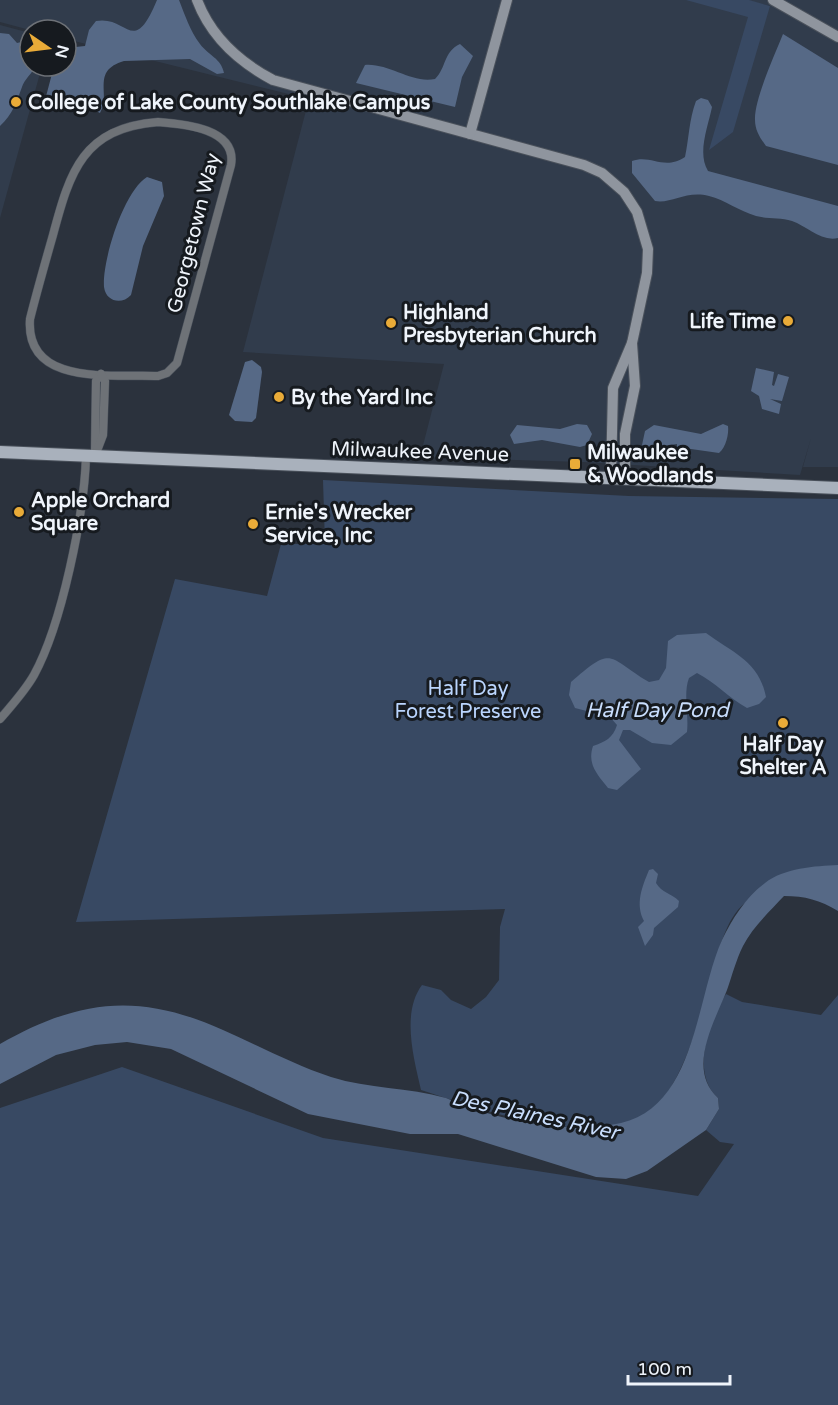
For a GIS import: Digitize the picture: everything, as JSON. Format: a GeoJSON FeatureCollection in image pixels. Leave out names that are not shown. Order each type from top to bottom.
{"type":"FeatureCollection","features":[{"type":"Feature","properties":{"kind":"main road","name":"Milwaukee Avenue"},"geometry":{"type":"LineString","coordinates":[[0,452],[625,477],[838,488]]}},
{"type":"Feature","properties":{"kind":"street"},"geometry":{"type":"LineString","coordinates":[[197,0],[211,28],[230,50],[251,68],[273,80],[584,165],[602,173],[624,192],[638,212],[648,249],[647,273],[632,343],[613,388],[610,477]]}},
{"type":"Feature","properties":{"kind":"street"},"geometry":{"type":"LineString","coordinates":[[470,134],[507,0]]}},
{"type":"Feature","properties":{"kind":"street"},"geometry":{"type":"LineString","coordinates":[[773,0],[838,37]]}},
{"type":"Feature","properties":{"kind":"street","name":"Georgetown Way"},"geometry":{"type":"LineString","coordinates":[[168,122],[218,135],[227,141],[232,149],[231,165],[177,363],[168,373],[158,376],[101,374],[64,371],[50,366],[37,350],[30,336],[30,318],[71,173],[93,147],[108,135],[131,125],[168,122]]}},
{"type":"Feature","properties":{"kind":"street"},"geometry":{"type":"LineString","coordinates":[[625,477],[625,434],[635,386],[632,343]]}},
{"type":"Feature","properties":{"kind":"street"},"geometry":{"type":"LineString","coordinates":[[0,718],[27,686],[48,644],[91,456],[103,435],[105,381],[101,374]]}},
{"type":"Feature","properties":{"kind":"shaded area"},"geometry":{"type":"Polygon","coordinates":[[[0,0],[731,0],[770,6],[746,0],[838,0],[838,467],[803,467],[811,438],[800,475],[583,462],[420,457],[444,364],[243,352],[309,99],[78,42],[78,18],[18,18],[18,27],[0,22],[0,0]]]}},
{"type":"Feature","properties":{"kind":"shaded area","name":"College of Lake County Southlake Campus"},"geometry":{"type":"Polygon","coordinates":[[[0,25],[18,30],[18,78],[39,78],[0,218],[0,25]]]}},
{"type":"Feature","properties":{"kind":"green space"},"geometry":{"type":"Polygon","coordinates":[[[686,0],[749,0],[770,6],[733,132],[709,150],[748,17],[686,0]]]}},
{"type":"Feature","properties":{"kind":"green space","name":"Half Day Forest Preserve"},"geometry":{"type":"Polygon","coordinates":[[[323,480],[629,496],[838,499],[838,897],[805,883],[761,895],[741,906],[725,933],[682,1066],[666,1095],[644,1115],[616,1125],[584,1128],[548,1125],[512,1118],[421,1090],[411,1036],[412,1009],[416,996],[422,985],[441,990],[451,1000],[471,1009],[486,997],[499,980],[500,927],[505,909],[76,922],[175,579],[267,596],[281,544],[325,544],[323,480]]]}},
{"type":"Feature","properties":{"kind":"green space"},"geometry":{"type":"Polygon","coordinates":[[[726,994],[742,1002],[821,1015],[838,995],[838,1405],[0,1405],[0,1108],[122,1067],[323,1138],[698,1196],[734,1144],[720,1142],[706,1130],[719,1109],[718,1098],[705,1075],[705,1047],[714,1018],[726,994]]]}},
{"type":"Feature","properties":{"kind":"water"},"geometry":{"type":"Polygon","coordinates":[[[157,0],[179,0],[196,39],[220,64],[224,73],[217,74],[190,59],[124,61],[114,65],[105,77],[104,99],[100,113],[62,94],[44,104],[51,78],[78,78],[78,47],[85,46],[89,30],[96,21],[116,23],[136,31],[149,17],[157,0]]]}},
{"type":"Feature","properties":{"kind":"water"},"geometry":{"type":"Polygon","coordinates":[[[0,33],[9,34],[18,43],[18,78],[27,78],[11,113],[0,126],[0,33]]]}},
{"type":"Feature","properties":{"kind":"water"},"geometry":{"type":"Polygon","coordinates":[[[783,34],[838,68],[838,165],[766,146],[758,134],[755,120],[758,101],[783,34]]]}},
{"type":"Feature","properties":{"kind":"water"},"geometry":{"type":"Polygon","coordinates":[[[460,44],[473,56],[462,77],[455,107],[356,83],[365,65],[383,67],[418,79],[435,79],[442,70],[448,55],[460,44]]]}},
{"type":"Feature","properties":{"kind":"water"},"geometry":{"type":"Polygon","coordinates":[[[701,98],[708,100],[712,107],[703,148],[708,171],[838,206],[838,238],[820,236],[798,223],[787,220],[756,216],[709,196],[693,195],[667,201],[655,201],[632,173],[632,161],[645,159],[671,163],[685,157],[690,122],[696,101],[701,98]]]}},
{"type":"Feature","properties":{"kind":"water"},"geometry":{"type":"Polygon","coordinates":[[[147,177],[162,182],[164,196],[143,246],[131,295],[119,301],[111,299],[105,292],[104,275],[116,227],[130,196],[147,177]]]}},
{"type":"Feature","properties":{"kind":"water"},"geometry":{"type":"Polygon","coordinates":[[[252,360],[261,367],[262,372],[256,418],[252,422],[235,421],[229,415],[245,362],[252,360]]]}},
{"type":"Feature","properties":{"kind":"water"},"geometry":{"type":"Polygon","coordinates":[[[756,368],[774,372],[772,385],[774,386],[778,374],[789,377],[782,401],[770,399],[781,404],[779,414],[762,409],[759,396],[751,391],[756,368]]]}},
{"type":"Feature","properties":{"kind":"water"},"geometry":{"type":"Polygon","coordinates":[[[577,424],[587,425],[592,434],[587,445],[580,447],[542,440],[514,444],[510,435],[517,425],[560,429],[577,424]]]}},
{"type":"Feature","properties":{"kind":"water"},"geometry":{"type":"Polygon","coordinates":[[[723,424],[728,426],[728,433],[719,453],[677,447],[677,444],[649,448],[642,445],[645,431],[654,425],[701,434],[723,424]]]}},
{"type":"Feature","properties":{"kind":"water","name":"Half Day Pond"},"geometry":{"type":"Polygon","coordinates":[[[706,633],[751,666],[763,685],[766,697],[759,704],[747,708],[697,673],[689,678],[687,684],[687,732],[671,745],[652,743],[630,730],[623,730],[619,740],[641,769],[617,790],[608,788],[592,764],[591,752],[593,746],[608,739],[617,725],[610,717],[575,708],[569,695],[571,682],[595,662],[610,658],[649,682],[659,680],[666,668],[668,641],[677,635],[706,633]]]}},
{"type":"Feature","properties":{"kind":"water"},"geometry":{"type":"Polygon","coordinates":[[[838,865],[838,911],[812,899],[784,896],[756,926],[743,946],[706,1045],[704,1073],[709,1086],[718,1098],[719,1109],[706,1130],[647,1171],[626,1179],[596,1177],[458,1134],[410,1134],[308,1114],[171,1049],[127,1042],[95,1045],[56,1055],[0,1084],[0,1044],[56,1017],[110,1006],[136,1006],[164,1010],[193,1018],[304,1067],[345,1081],[432,1094],[488,1113],[545,1125],[583,1127],[621,1123],[646,1113],[665,1095],[679,1073],[690,1046],[722,940],[735,916],[746,902],[765,883],[781,874],[810,867],[838,865]]]}},
{"type":"Feature","properties":{"kind":"water"},"geometry":{"type":"Polygon","coordinates":[[[653,869],[658,874],[656,883],[658,886],[679,901],[678,907],[654,928],[653,935],[645,946],[638,927],[644,921],[640,902],[646,876],[649,870],[653,869]]]}},
{"type":"Feature","properties":{"kind":"place","name":"College of Lake County Southlake Campus"},"geometry":{"type":"Point","coordinates":[16,102]}},
{"type":"Feature","properties":{"kind":"place","name":"Life Time"},"geometry":{"type":"Point","coordinates":[788,321]}},
{"type":"Feature","properties":{"kind":"place","name":"Highland Presbyterian Church"},"geometry":{"type":"Point","coordinates":[391,323]}},
{"type":"Feature","properties":{"kind":"place","name":"By the Yard Inc"},"geometry":{"type":"Point","coordinates":[279,397]}},
{"type":"Feature","properties":{"kind":"place","name":"Milwaukee & Woodlands"},"geometry":{"type":"Point","coordinates":[575,464]}},
{"type":"Feature","properties":{"kind":"place","name":"Apple Orchard Square"},"geometry":{"type":"Point","coordinates":[19,512]}},
{"type":"Feature","properties":{"kind":"place","name":"Ernie's Wrecker Service, Inc"},"geometry":{"type":"Point","coordinates":[253,524]}},
{"type":"Feature","properties":{"kind":"place","name":"Half Day Shelter A"},"geometry":{"type":"Point","coordinates":[783,723]}},
{"type":"Feature","properties":{"kind":"water label","name":"Des Plaines River"},"geometry":{"type":"Point","coordinates":[535,1115]}}]}
